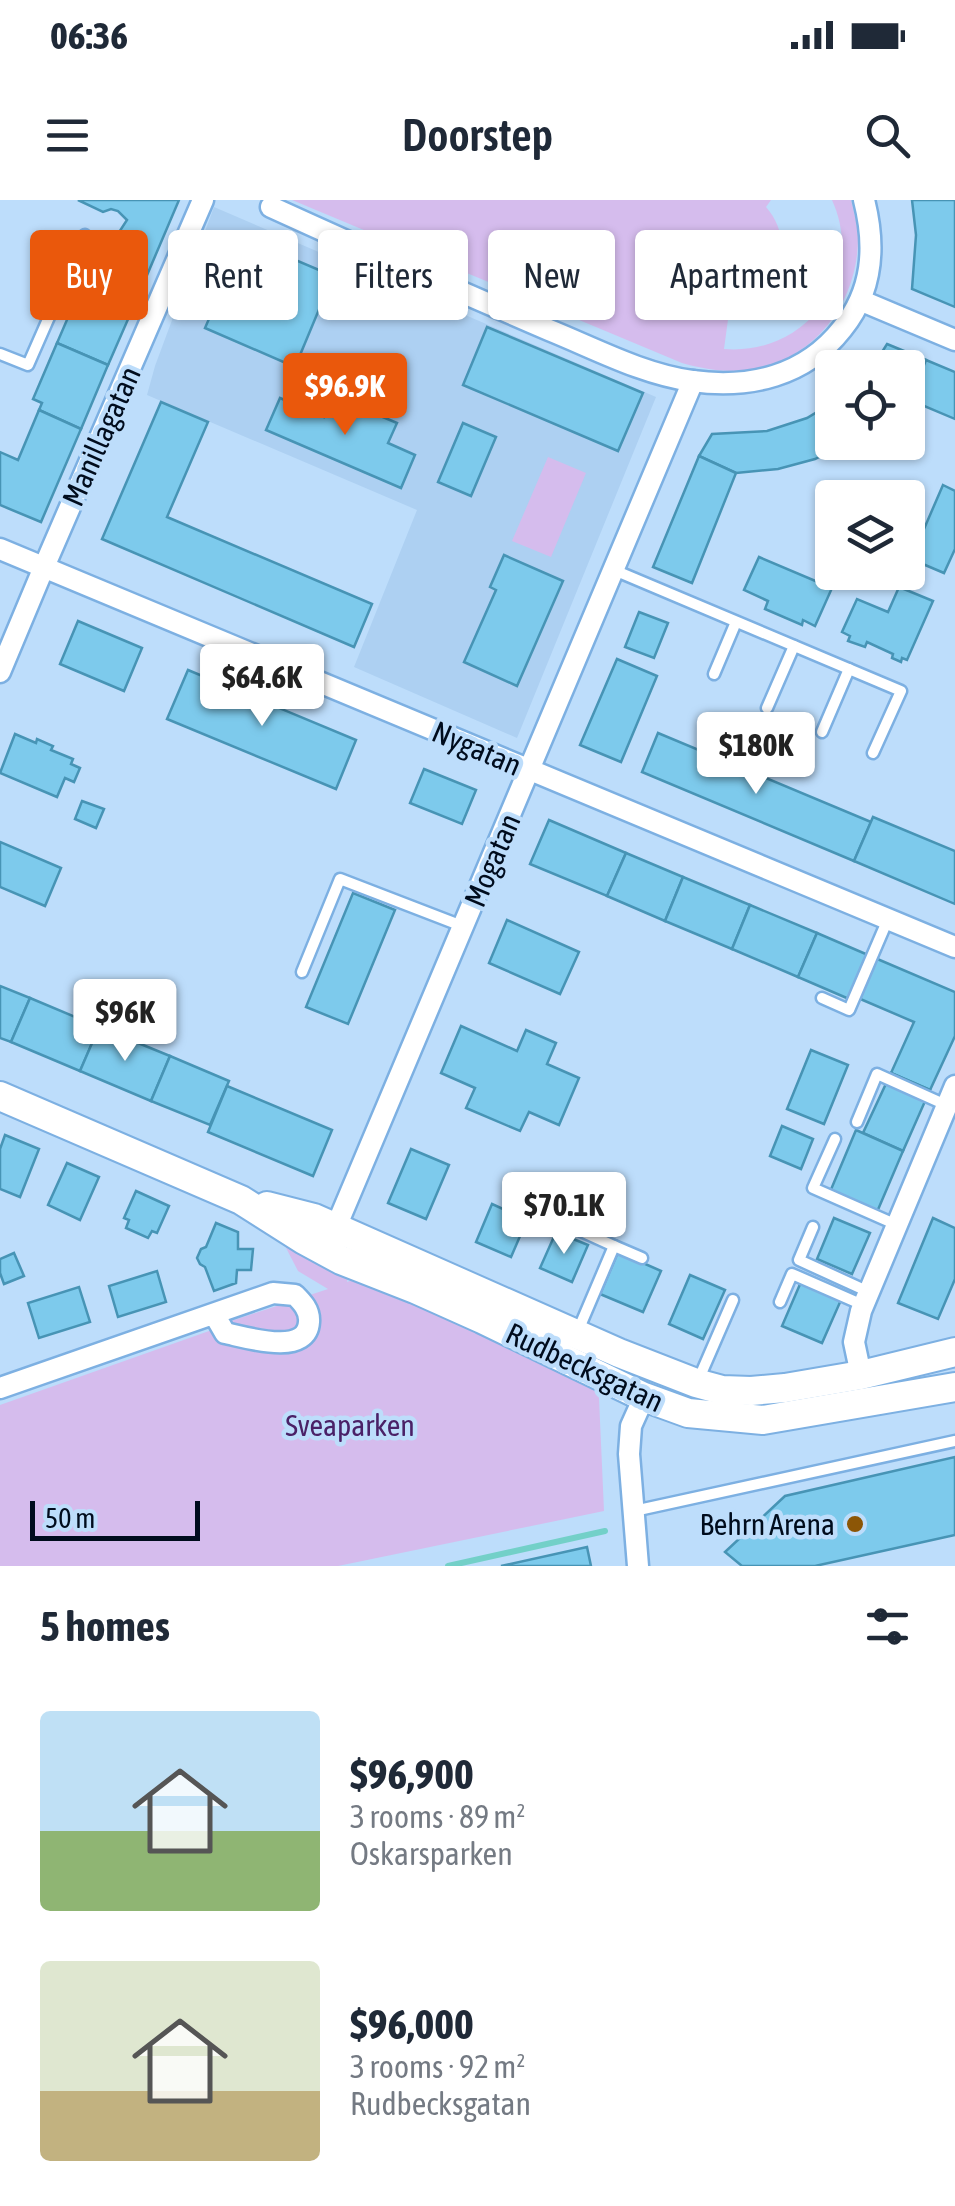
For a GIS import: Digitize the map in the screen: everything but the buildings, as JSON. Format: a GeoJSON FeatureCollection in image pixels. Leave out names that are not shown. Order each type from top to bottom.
{"type":"FeatureCollection","features":[{"type":"Feature","properties":{"kind":"main road","name":"Rudbecksgatan"},"geometry":{"type":"LineString","coordinates":[[0,1096],[241,1200],[341,1260],[465,1312],[644,1397],[688,1413],[762,1420],[955,1384]]}},
{"type":"Feature","properties":{"kind":"main road","name":"Rudbecksgatan"},"geometry":{"type":"LineString","coordinates":[[241,1200],[314,1218],[576,1334],[696,1384],[722,1390],[785,1388],[955,1356]]}},
{"type":"Feature","properties":{"kind":"street","name":"Manillagatan"},"geometry":{"type":"LineString","coordinates":[[0,672],[203,200]]}},
{"type":"Feature","properties":{"kind":"street"},"geometry":{"type":"LineString","coordinates":[[271,207],[656,374],[719,383],[777,376],[803,365],[831,343],[862,301],[870,273],[864,200]]}},
{"type":"Feature","properties":{"kind":"street"},"geometry":{"type":"LineString","coordinates":[[862,301],[955,340]]}},
{"type":"Feature","properties":{"kind":"street","name":"Mogatan"},"geometry":{"type":"LineString","coordinates":[[336,1227],[693,381]]}},
{"type":"Feature","properties":{"kind":"street","name":"Nygatan"},"geometry":{"type":"LineString","coordinates":[[0,548],[955,947]]}},
{"type":"Feature","properties":{"kind":"street"},"geometry":{"type":"LineString","coordinates":[[861,1375],[854,1342],[867,1299],[951,1096]]}},
{"type":"Feature","properties":{"kind":"street"},"geometry":{"type":"LineString","coordinates":[[0,1388],[214,1314]]}},
{"type":"Feature","properties":{"kind":"street"},"geometry":{"type":"LineString","coordinates":[[638,1566],[629,1454],[631,1426],[644,1397]]}},
{"type":"Feature","properties":{"kind":"lane"},"geometry":{"type":"LineString","coordinates":[[0,354],[28,364],[47,320]]}},
{"type":"Feature","properties":{"kind":"lane"},"geometry":{"type":"LineString","coordinates":[[614,570],[901,691],[874,753]]}},
{"type":"Feature","properties":{"kind":"lane"},"geometry":{"type":"LineString","coordinates":[[714,674],[736,622]]}},
{"type":"Feature","properties":{"kind":"lane"},"geometry":{"type":"LineString","coordinates":[[767,708],[794,646]]}},
{"type":"Feature","properties":{"kind":"lane"},"geometry":{"type":"LineString","coordinates":[[822,732],[849,669]]}},
{"type":"Feature","properties":{"kind":"lane"},"geometry":{"type":"LineString","coordinates":[[302,972],[340,879],[463,926]]}},
{"type":"Feature","properties":{"kind":"lane"},"geometry":{"type":"LineString","coordinates":[[822,998],[849,1010],[888,919]]}},
{"type":"Feature","properties":{"kind":"lane"},"geometry":{"type":"LineString","coordinates":[[857,1122],[877,1074],[951,1096]]}},
{"type":"Feature","properties":{"kind":"lane"},"geometry":{"type":"LineString","coordinates":[[835,1139],[813,1188],[898,1225]]}},
{"type":"Feature","properties":{"kind":"lane"},"geometry":{"type":"LineString","coordinates":[[813,1227],[799,1260],[867,1299]]}},
{"type":"Feature","properties":{"kind":"lane"},"geometry":{"type":"LineString","coordinates":[[581,1232],[642,1258]]}},
{"type":"Feature","properties":{"kind":"lane"},"geometry":{"type":"LineString","coordinates":[[576,1334],[614,1246]]}},
{"type":"Feature","properties":{"kind":"lane"},"geometry":{"type":"LineString","coordinates":[[780,1302],[792,1274],[867,1299]]}},
{"type":"Feature","properties":{"kind":"lane"},"geometry":{"type":"LineString","coordinates":[[696,1384],[732,1300]]}},
{"type":"Feature","properties":{"kind":"lane"},"geometry":{"type":"LineString","coordinates":[[632,1512],[955,1441]]}},
{"type":"Feature","properties":{"kind":"shaded area"},"geometry":{"type":"Polygon","coordinates":[[[214,207],[268,230],[205,230],[214,207]]]}},
{"type":"Feature","properties":{"kind":"shaded area"},"geometry":{"type":"Polygon","coordinates":[[[298,243],[318,252],[318,320],[468,320],[468,316],[656,397],[517,738],[354,667],[417,510],[147,395],[172,320],[298,320],[298,243]]]}},
{"type":"Feature","properties":{"kind":"green space"},"geometry":{"type":"Polygon","coordinates":[[[292,200],[771,200],[766,207],[779,230],[635,230],[635,320],[728,320],[724,349],[753,348],[780,340],[808,320],[831,320],[813,341],[773,364],[750,370],[716,370],[682,363],[579,320],[615,320],[615,230],[488,230],[488,282],[468,274],[468,230],[364,230],[292,200]]]}},
{"type":"Feature","properties":{"kind":"green space"},"geometry":{"type":"Polygon","coordinates":[[[832,200],[851,200],[858,233],[850,284],[843,300],[843,230],[832,200]]]}},
{"type":"Feature","properties":{"kind":"green space"},"geometry":{"type":"Polygon","coordinates":[[[548,457],[586,473],[551,557],[512,541],[548,457]]]}},
{"type":"Feature","properties":{"kind":"green space","name":"Sveaparken"},"geometry":{"type":"Polygon","coordinates":[[[283,1242],[348,1276],[347,1282],[361,1277],[593,1384],[599,1398],[604,1511],[338,1566],[0,1566],[0,1405],[328,1289],[298,1271],[283,1242]]]}},
{"type":"Feature","properties":{"kind":"waterway"},"geometry":{"type":"LineString","coordinates":[[448,1566],[605,1531]]}},
{"type":"Feature","properties":{"kind":"place","name":"Behrn Arena"},"geometry":{"type":"Point","coordinates":[855,1524]}}]}
